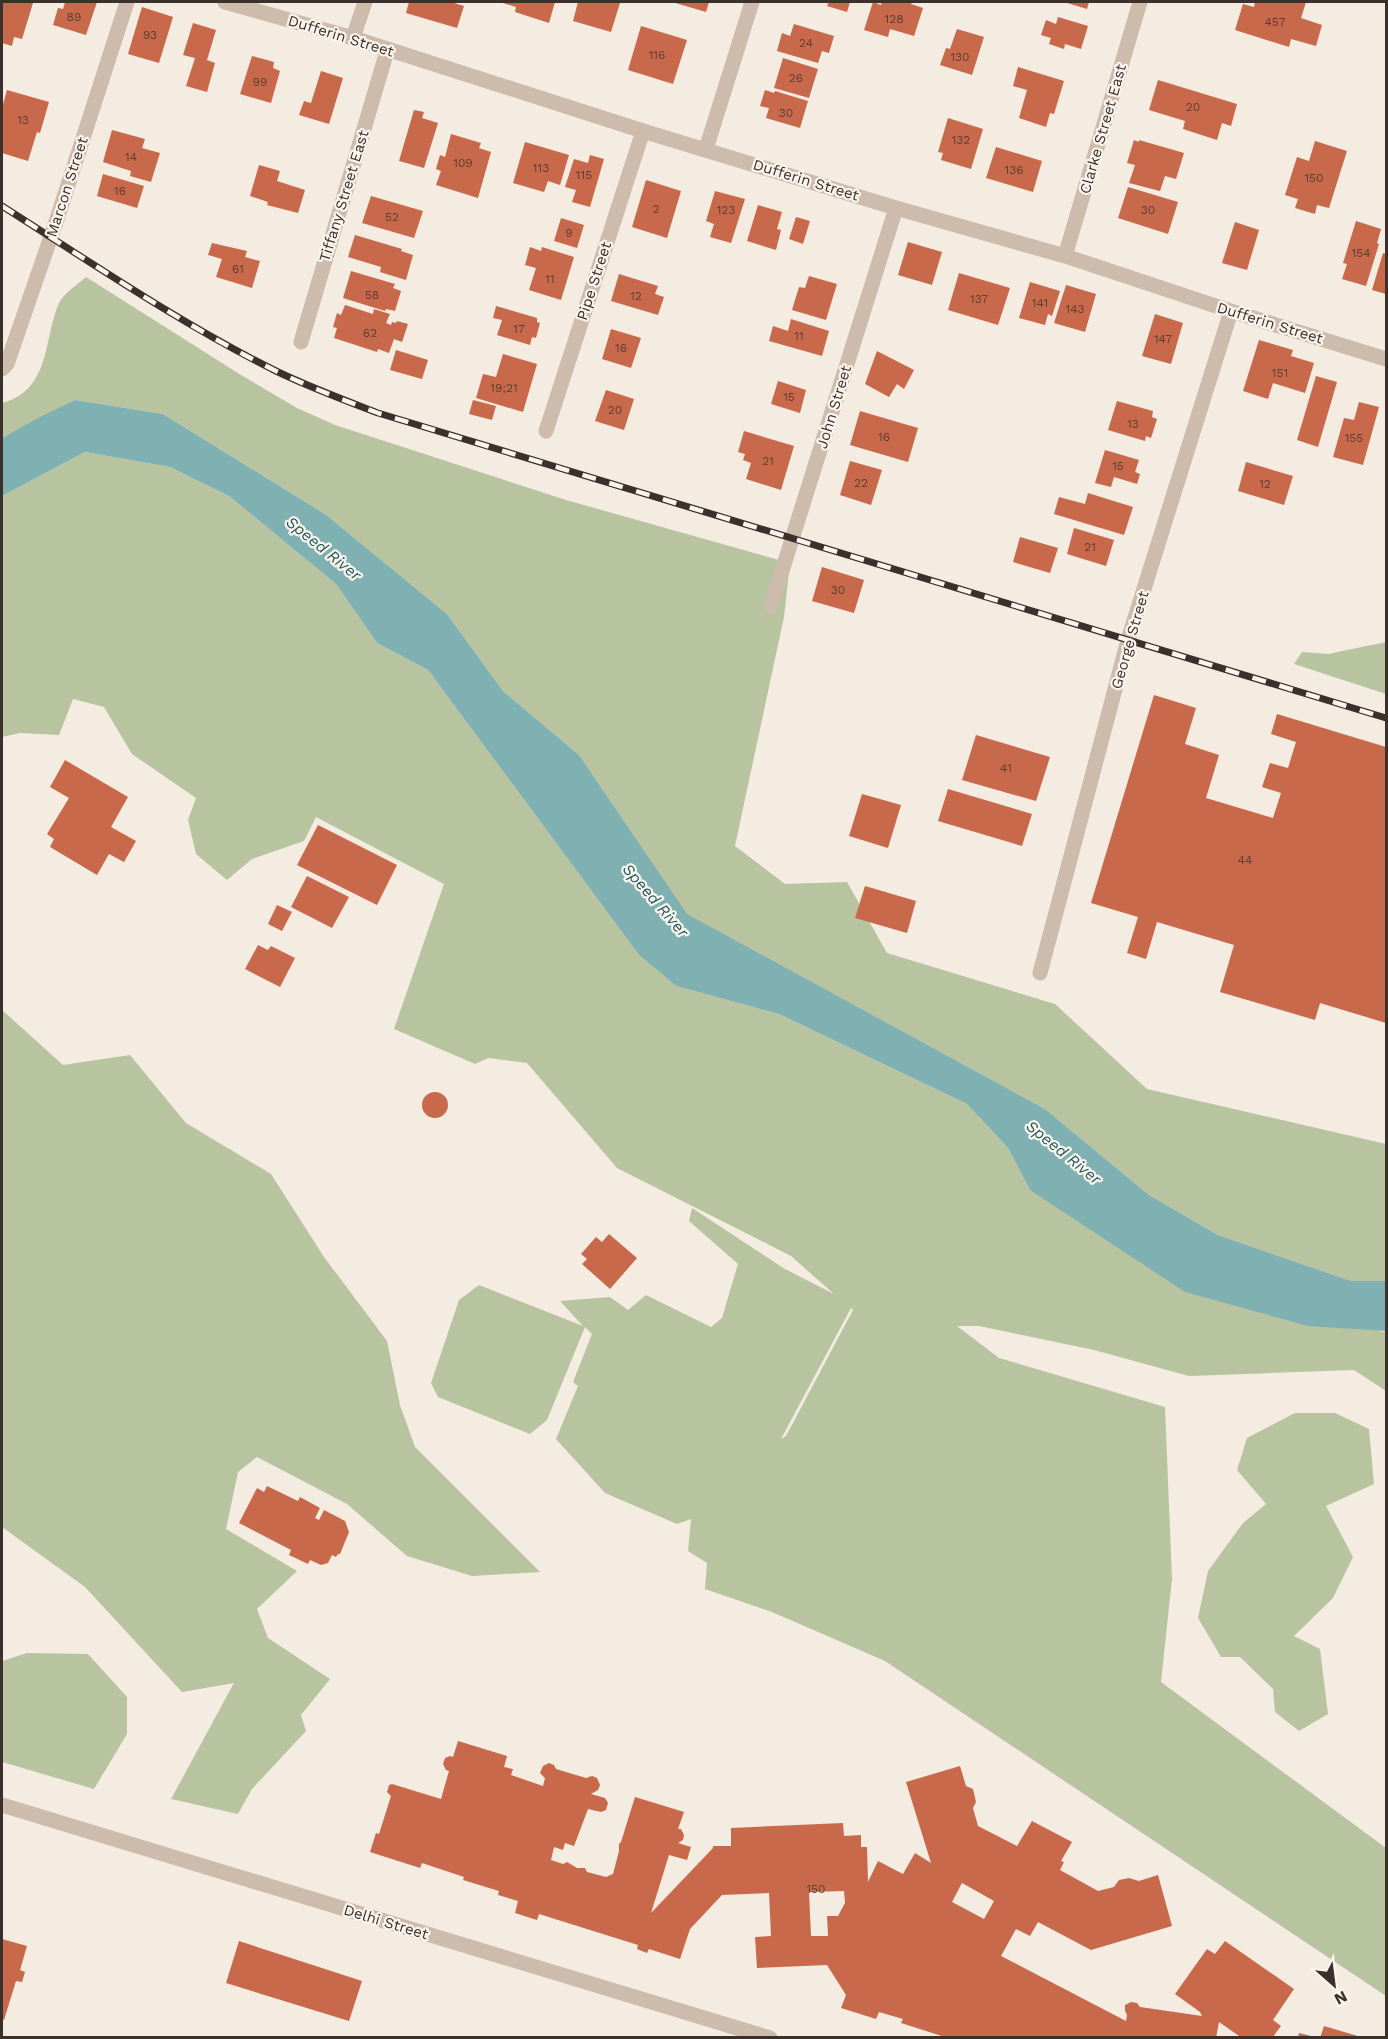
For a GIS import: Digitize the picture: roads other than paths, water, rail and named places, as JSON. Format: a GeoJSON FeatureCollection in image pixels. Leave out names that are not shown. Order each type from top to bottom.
{"type":"FeatureCollection","features":[{"type":"Feature","properties":{"kind":"street","name":"Marcon Street"},"geometry":{"type":"LineString","coordinates":[[2,369],[8,364],[127,2]]}},
{"type":"Feature","properties":{"kind":"street","name":"Dufferin Street"},"geometry":{"type":"LineString","coordinates":[[225,2],[353,38],[387,51],[642,131],[896,208],[1065,256],[1231,311],[1386,358]]}},
{"type":"Feature","properties":{"kind":"street"},"geometry":{"type":"LineString","coordinates":[[353,38],[365,2]]}},
{"type":"Feature","properties":{"kind":"street"},"geometry":{"type":"LineString","coordinates":[[706,149],[752,2]]}},
{"type":"Feature","properties":{"kind":"street","name":"Clarke Street East"},"geometry":{"type":"LineString","coordinates":[[1065,256],[1140,2]]}},
{"type":"Feature","properties":{"kind":"street","name":"Tiffany Street East"},"geometry":{"type":"LineString","coordinates":[[301,342],[387,51]]}},
{"type":"Feature","properties":{"kind":"street","name":"Pipe Street"},"geometry":{"type":"LineString","coordinates":[[546,431],[642,131]]}},
{"type":"Feature","properties":{"kind":"street","name":"John Street"},"geometry":{"type":"LineString","coordinates":[[771,606],[896,208]]}},
{"type":"Feature","properties":{"kind":"street","name":"George Street"},"geometry":{"type":"LineString","coordinates":[[1040,973],[1130,633],[1231,311]]}},
{"type":"Feature","properties":{"kind":"street","name":"Delhi Street"},"geometry":{"type":"LineString","coordinates":[[2,1805],[770,2037]]}},
{"type":"Feature","properties":{"kind":"water","name":"Speed River"},"geometry":{"type":"Polygon","coordinates":[[[75,400],[163,414],[325,514],[447,614],[503,691],[579,755],[687,914],[1045,1109],[1149,1195],[1218,1235],[1351,1281],[1386,1281],[1386,1331],[1308,1326],[1185,1292],[1030,1190],[1008,1148],[967,1104],[779,1014],[676,986],[639,955],[428,670],[377,643],[336,584],[229,496],[170,467],[85,452],[2,496],[2,438],[75,400]]]}},
{"type":"Feature","properties":{"kind":"railway"},"geometry":{"type":"LineString","coordinates":[[2,206],[137,292],[241,353],[301,382],[378,413],[1386,718]]}}]}
